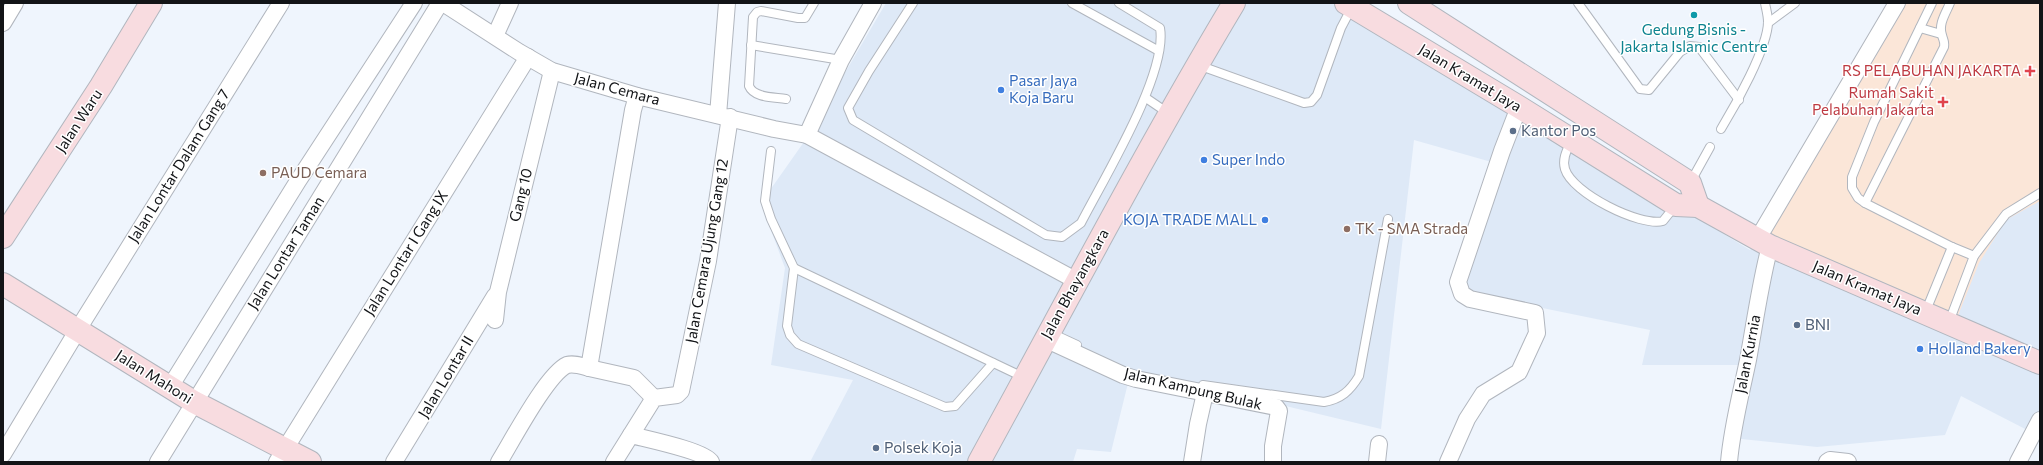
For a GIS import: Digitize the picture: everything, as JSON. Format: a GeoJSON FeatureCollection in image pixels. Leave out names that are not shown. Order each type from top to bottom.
{"type":"FeatureCollection","features":[{"type":"Feature","properties":{"kind":"street"},"geometry":{"type":"LineString","coordinates":[[3,23],[16,3]]}},
{"type":"Feature","properties":{"kind":"street","name":"Jalan Waru"},"geometry":{"type":"LineString","coordinates":[[3,237],[101,86],[151,3]]}},
{"type":"Feature","properties":{"kind":"street","name":"Jalan Lontar Dalam Gang 7"},"geometry":{"type":"LineString","coordinates":[[3,454],[78,330],[281,3]]}},
{"type":"Feature","properties":{"kind":"street","name":"Jalan Lontar Taman"},"geometry":{"type":"LineString","coordinates":[[170,387],[298,181],[414,3]]}},
{"type":"Feature","properties":{"kind":"street","name":"Jalan Lontar Taman"},"geometry":{"type":"LineString","coordinates":[[158,462],[440,3]]}},
{"type":"Feature","properties":{"kind":"street","name":"Jalan Cemara"},"geometry":{"type":"LineString","coordinates":[[444,3],[552,71],[637,96],[807,135],[1077,281]]}},
{"type":"Feature","properties":{"kind":"street"},"geometry":{"type":"LineString","coordinates":[[495,36],[510,3]]}},
{"type":"Feature","properties":{"kind":"street","name":"Jalan Cemara Ujung Gang 12"},"geometry":{"type":"LineString","coordinates":[[654,398],[677,395],[681,391],[708,261],[724,116],[727,3]]}},
{"type":"Feature","properties":{"kind":"street"},"geometry":{"type":"LineString","coordinates":[[807,135],[840,60],[873,3]]}},
{"type":"Feature","properties":{"kind":"street","name":"Jalan Bhayangkara"},"geometry":{"type":"LineString","coordinates":[[979,462],[1047,335],[1197,64],[1234,3]]}},
{"type":"Feature","properties":{"kind":"street","name":"Jalan Kramat Jaya"},"geometry":{"type":"LineString","coordinates":[[1409,3],[1690,183]]}},
{"type":"Feature","properties":{"kind":"street","name":"Jalan Kurnia"},"geometry":{"type":"LineString","coordinates":[[1729,462],[1732,432],[1748,360],[1761,282],[1764,243],[1897,3]]}},
{"type":"Feature","properties":{"kind":"street","name":"Jalan Kramat Jaya"},"geometry":{"type":"LineString","coordinates":[[1349,5],[1519,107],[1676,205],[1698,206],[1764,243],[1949,322],[2040,363]]}},
{"type":"Feature","properties":{"kind":"street","name":"Jalan Lontar I Gang IX"},"geometry":{"type":"LineString","coordinates":[[281,455],[528,57]]}},
{"type":"Feature","properties":{"kind":"street","name":"Gang 10"},"geometry":{"type":"LineString","coordinates":[[495,320],[498,292],[552,71]]}},
{"type":"Feature","properties":{"kind":"street"},"geometry":{"type":"LineString","coordinates":[[589,368],[633,110],[637,96]]}},
{"type":"Feature","properties":{"kind":"street"},"geometry":{"type":"LineString","coordinates":[[1448,462],[1467,419],[1483,394],[1519,372],[1538,333],[1535,314],[1470,299],[1462,294],[1458,282],[1502,151],[1519,107]]}},
{"type":"Feature","properties":{"kind":"street"},"geometry":{"type":"LineString","coordinates":[[1690,183],[1698,206]]}},
{"type":"Feature","properties":{"kind":"street","name":"Jalan Mahoni"},"geometry":{"type":"LineString","coordinates":[[3,284],[281,455],[310,462]]}},
{"type":"Feature","properties":{"kind":"street","name":"Jalan Lontar II"},"geometry":{"type":"LineString","coordinates":[[394,462],[498,292]]}},
{"type":"Feature","properties":{"kind":"street","name":"Jalan Kampung Bulak"},"geometry":{"type":"LineString","coordinates":[[1047,335],[1123,375],[1170,387],[1276,408],[1279,411],[1273,446],[1273,462]]}},
{"type":"Feature","properties":{"kind":"street"},"geometry":{"type":"LineString","coordinates":[[499,462],[550,380],[567,365],[573,364],[634,378],[654,398],[614,462]]}},
{"type":"Feature","properties":{"kind":"street"},"geometry":{"type":"LineString","coordinates":[[1192,462],[1205,393]]}},
{"type":"Feature","properties":{"kind":"street"},"geometry":{"type":"LineString","coordinates":[[2018,462],[2040,420]]}},
{"type":"Feature","properties":{"kind":"street"},"geometry":{"type":"LineString","coordinates":[[631,434],[693,451],[709,459],[711,462]]}},
{"type":"Feature","properties":{"kind":"street"},"geometry":{"type":"LineString","coordinates":[[1377,462],[1379,444]]}},
{"type":"Feature","properties":{"kind":"street"},"geometry":{"type":"LineString","coordinates":[[1827,462],[1830,460],[1848,462]]}},
{"type":"Feature","properties":{"kind":"lane"},"geometry":{"type":"LineString","coordinates":[[786,99],[757,94],[751,91],[749,86],[753,17],[757,12],[761,11],[805,18],[814,3]]}},
{"type":"Feature","properties":{"kind":"lane"},"geometry":{"type":"LineString","coordinates":[[913,3],[869,70],[848,108],[853,120],[1046,234],[1062,237],[1080,223],[1146,98],[1159,51],[1162,38],[1160,28],[1119,3]]}},
{"type":"Feature","properties":{"kind":"lane"},"geometry":{"type":"LineString","coordinates":[[1072,3],[1159,51]]}},
{"type":"Feature","properties":{"kind":"lane"},"geometry":{"type":"LineString","coordinates":[[1578,3],[1640,88],[1649,90],[1680,52],[1690,46],[1699,47],[1739,100]]}},
{"type":"Feature","properties":{"kind":"lane"},"geometry":{"type":"LineString","coordinates":[[1721,129],[1739,100],[1762,46],[1768,23],[1765,3]]}},
{"type":"Feature","properties":{"kind":"lane"},"geometry":{"type":"LineString","coordinates":[[1768,23],[1795,3]]}},
{"type":"Feature","properties":{"kind":"lane"},"geometry":{"type":"LineString","coordinates":[[1932,3],[1874,122],[1852,177],[1852,188],[1858,198],[1865,203],[1952,247],[1974,256]]}},
{"type":"Feature","properties":{"kind":"lane"},"geometry":{"type":"LineString","coordinates":[[1865,203],[1944,48],[1945,41],[1941,34],[1941,21],[1950,3]]}},
{"type":"Feature","properties":{"kind":"lane"},"geometry":{"type":"LineString","coordinates":[[1197,64],[1304,103],[1311,102],[1317,95],[1349,5]]}},
{"type":"Feature","properties":{"kind":"lane"},"geometry":{"type":"LineString","coordinates":[[1920,28],[1941,34]]}},
{"type":"Feature","properties":{"kind":"lane"},"geometry":{"type":"LineString","coordinates":[[751,45],[840,60]]}},
{"type":"Feature","properties":{"kind":"lane"},"geometry":{"type":"LineString","coordinates":[[1146,98],[1170,114]]}},
{"type":"Feature","properties":{"kind":"lane"},"geometry":{"type":"LineString","coordinates":[[1572,140],[1564,157],[1564,168],[1574,184],[1583,191],[1629,216],[1654,222],[1663,221],[1676,205],[1710,147]]}},
{"type":"Feature","properties":{"kind":"lane"},"geometry":{"type":"LineString","coordinates":[[771,151],[765,202],[771,219],[794,268],[787,326],[790,335],[798,344],[945,407],[955,406],[993,363]]}},
{"type":"Feature","properties":{"kind":"lane"},"geometry":{"type":"LineString","coordinates":[[1949,322],[1974,256],[2006,214],[2040,193]]}},
{"type":"Feature","properties":{"kind":"lane"},"geometry":{"type":"LineString","coordinates":[[1047,335],[1112,364],[1148,377],[1324,402],[1336,400],[1346,394],[1359,376],[1388,219]]}},
{"type":"Feature","properties":{"kind":"lane"},"geometry":{"type":"LineString","coordinates":[[1925,313],[1952,247]]}},
{"type":"Feature","properties":{"kind":"lane"},"geometry":{"type":"LineString","coordinates":[[794,268],[1024,377]]}},
{"type":"Feature","properties":{"kind":"shaded area"},"geometry":{"type":"Polygon","coordinates":[[[886,3],[1343,3],[1750,250],[1902,3],[2040,3],[2040,416],[2033,433],[1961,396],[1945,435],[1817,447],[1732,438],[1746,365],[1642,365],[1650,330],[1454,290],[1495,163],[1414,140],[1381,429],[1177,380],[1131,371],[1111,452],[1077,449],[1073,462],[810,462],[853,380],[771,365],[785,268],[761,203],[806,139],[886,3]]]}},
{"type":"Feature","properties":{"kind":"shaded area","name":"Rumah Sakit Pelabuhan Jakarta"},"geometry":{"type":"Polygon","coordinates":[[[1904,3],[2040,3],[2040,201],[2006,220],[1979,263],[1955,323],[1766,237],[1904,3]]]}},
{"type":"Feature","properties":{"kind":"place","name":"Gedung Bisnis - Jakarta Islamic Centre"},"geometry":{"type":"Point","coordinates":[1694,15]}},
{"type":"Feature","properties":{"kind":"place","name":"RS PELABUHAN JAKARTA"},"geometry":{"type":"Point","coordinates":[2030,71]}},
{"type":"Feature","properties":{"kind":"place","name":"Pasar Jaya Koja Baru"},"geometry":{"type":"Point","coordinates":[1001,90]}},
{"type":"Feature","properties":{"kind":"place","name":"Rumah Sakit Pelabuhan Jakarta"},"geometry":{"type":"Point","coordinates":[1943,102]}},
{"type":"Feature","properties":{"kind":"place","name":"Kantor Pos"},"geometry":{"type":"Point","coordinates":[1513,131]}},
{"type":"Feature","properties":{"kind":"place","name":"Super Indo"},"geometry":{"type":"Point","coordinates":[1204,160]}},
{"type":"Feature","properties":{"kind":"place","name":"PAUD Cemara"},"geometry":{"type":"Point","coordinates":[263,173]}},
{"type":"Feature","properties":{"kind":"place","name":"KOJA TRADE MALL"},"geometry":{"type":"Point","coordinates":[1265,220]}},
{"type":"Feature","properties":{"kind":"place","name":"TK - SMA Strada"},"geometry":{"type":"Point","coordinates":[1347,229]}},
{"type":"Feature","properties":{"kind":"place","name":"BNI"},"geometry":{"type":"Point","coordinates":[1797,325]}},
{"type":"Feature","properties":{"kind":"place","name":"Holland Bakery"},"geometry":{"type":"Point","coordinates":[1920,349]}},
{"type":"Feature","properties":{"kind":"place","name":"Polsek Koja"},"geometry":{"type":"Point","coordinates":[876,448]}}]}
